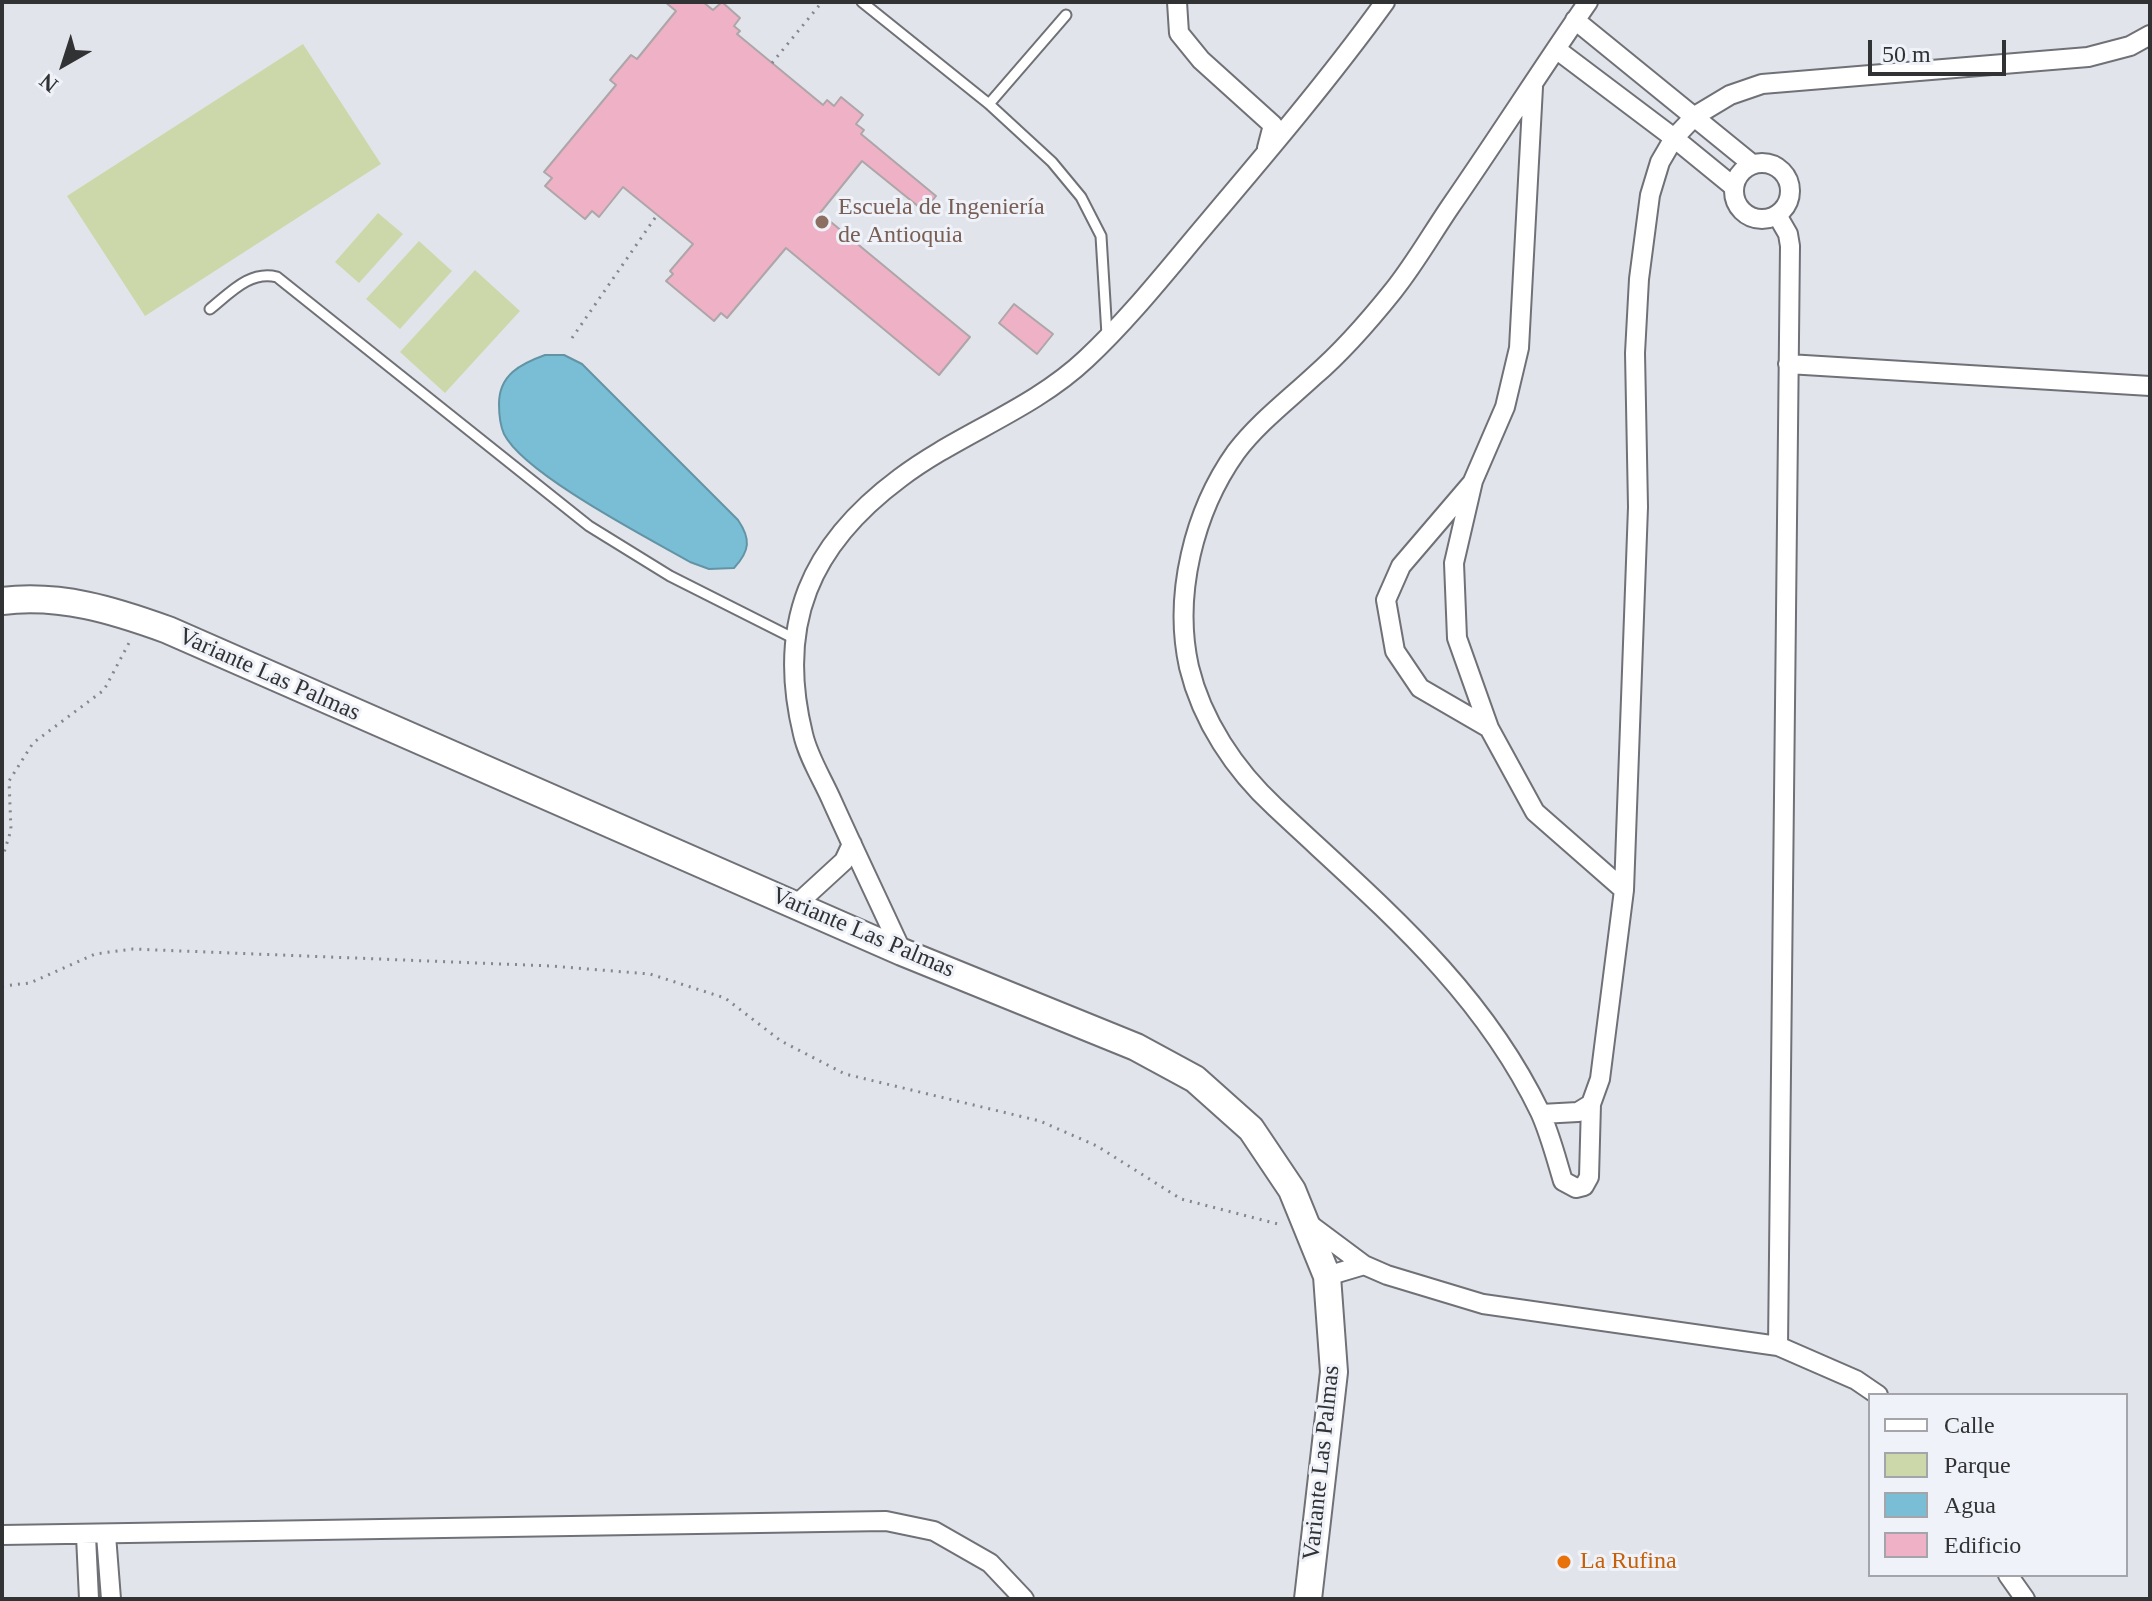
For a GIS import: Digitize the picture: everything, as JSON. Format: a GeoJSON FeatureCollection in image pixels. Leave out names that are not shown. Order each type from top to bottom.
{"type":"FeatureCollection","features":[{"type":"Feature","properties":{"kind":"main road","name":"Variante Las Palmas"},"geometry":{"type":"LineString","coordinates":[[2,601],[61,600],[108,609],[141,621],[902,952],[1136,1047],[1195,1079],[1251,1129],[1292,1190],[1327,1276],[1334,1372],[1308,1599]]}},
{"type":"Feature","properties":{"kind":"street"},"geometry":{"type":"LineString","coordinates":[[1177,2],[1179,33],[1201,60],[1273,125],[1265,154]]}},
{"type":"Feature","properties":{"kind":"street"},"geometry":{"type":"LineString","coordinates":[[902,952],[803,738],[795,693],[793,638],[806,591],[827,548],[864,506],[902,476],[1042,392],[1084,361],[1265,154],[1385,2]]}},
{"type":"Feature","properties":{"kind":"street"},"geometry":{"type":"LineString","coordinates":[[1588,2],[1395,289],[1352,339],[1266,418],[1237,452],[1199,519],[1191,558],[1186,612],[1189,667],[1205,710],[1226,751],[1260,793],[1425,948],[1460,986],[1486,1021],[1541,1114],[1563,1181],[1572,1188],[1584,1186],[1589,1177],[1591,1104],[1600,1079],[1624,890],[1638,507],[1635,353],[1639,279],[1650,195],[1660,162],[1674,138],[1695,116],[1730,95],[1762,84],[2088,57],[2130,46],[2150,35]]}},
{"type":"Feature","properties":{"kind":"street"},"geometry":{"type":"LineString","coordinates":[[1575,20],[1752,164]]}},
{"type":"Feature","properties":{"kind":"street"},"geometry":{"type":"LineString","coordinates":[[1556,49],[1734,187]]}},
{"type":"Feature","properties":{"kind":"street"},"geometry":{"type":"LineString","coordinates":[[1533,87],[1519,348],[1505,407],[1473,481],[1454,563],[1457,638],[1489,728],[1535,812],[1624,890]]}},
{"type":"Feature","properties":{"kind":"street"},"geometry":{"type":"LineString","coordinates":[[1752,164],[1773,164],[1788,179],[1790,199],[1777,215],[1757,219],[1747,215],[1735,198],[1734,187],[1740,173],[1752,164]]}},
{"type":"Feature","properties":{"kind":"street"},"geometry":{"type":"LineString","coordinates":[[1777,215],[1784,225],[1790,246],[1778,1346]]}},
{"type":"Feature","properties":{"kind":"street"},"geometry":{"type":"LineString","coordinates":[[1788,364],[2150,386]]}},
{"type":"Feature","properties":{"kind":"street"},"geometry":{"type":"LineString","coordinates":[[1473,481],[1401,566],[1386,600],[1395,651],[1420,688],[1489,728]]}},
{"type":"Feature","properties":{"kind":"street"},"geometry":{"type":"LineString","coordinates":[[796,905],[844,861],[852,844]]}},
{"type":"Feature","properties":{"kind":"street"},"geometry":{"type":"LineString","coordinates":[[1541,1114],[1578,1112],[1591,1104]]}},
{"type":"Feature","properties":{"kind":"street"},"geometry":{"type":"LineString","coordinates":[[1307,1226],[1364,1265],[1483,1304],[1778,1346],[1856,1380],[1875,1393]]}},
{"type":"Feature","properties":{"kind":"street"},"geometry":{"type":"LineString","coordinates":[[1327,1276],[1364,1265]]}},
{"type":"Feature","properties":{"kind":"street"},"geometry":{"type":"LineString","coordinates":[[2,1535],[886,1521],[934,1531],[990,1563],[1024,1599]]}},
{"type":"Feature","properties":{"kind":"street"},"geometry":{"type":"LineString","coordinates":[[106,1535],[111,1598]]}},
{"type":"Feature","properties":{"kind":"street"},"geometry":{"type":"LineString","coordinates":[[86,1536],[89,1598]]}},
{"type":"Feature","properties":{"kind":"street"},"geometry":{"type":"LineString","coordinates":[[2009,1577],[2025,1599]]}},
{"type":"Feature","properties":{"kind":"lane"},"geometry":{"type":"LineString","coordinates":[[862,2],[989,104],[1052,162],[1081,197],[1101,236],[1107,337]]}},
{"type":"Feature","properties":{"kind":"lane"},"geometry":{"type":"LineString","coordinates":[[989,104],[1066,15]]}},
{"type":"Feature","properties":{"kind":"lane"},"geometry":{"type":"LineString","coordinates":[[210,309],[255,277],[265,274],[277,277],[589,526],[670,576],[793,638]]}},
{"type":"Feature","properties":{"kind":"path"},"geometry":{"type":"LineString","coordinates":[[772,63],[822,2]]}},
{"type":"Feature","properties":{"kind":"path"},"geometry":{"type":"LineString","coordinates":[[572,338],[657,215]]}},
{"type":"Feature","properties":{"kind":"path"},"geometry":{"type":"LineString","coordinates":[[2,859],[11,830],[9,781],[33,743],[104,690],[141,621]]}},
{"type":"Feature","properties":{"kind":"path"},"geometry":{"type":"LineString","coordinates":[[2,986],[30,983],[95,954],[133,949],[536,965],[650,974],[725,998],[781,1041],[845,1074],[1040,1121],[1097,1146],[1181,1199],[1307,1226]]}},
{"type":"Feature","properties":{"kind":"green space"},"geometry":{"type":"Polygon","coordinates":[[[303,44],[381,164],[145,316],[67,196],[303,44]]]}},
{"type":"Feature","properties":{"kind":"green space"},"geometry":{"type":"Polygon","coordinates":[[[378,213],[403,234],[359,283],[335,262],[378,213]]]}},
{"type":"Feature","properties":{"kind":"green space"},"geometry":{"type":"Polygon","coordinates":[[[419,241],[452,271],[400,329],[366,299],[419,241]]]}},
{"type":"Feature","properties":{"kind":"green space"},"geometry":{"type":"Polygon","coordinates":[[[475,270],[520,311],[445,393],[400,352],[475,270]]]}},
{"type":"Feature","properties":{"kind":"water"},"geometry":{"type":"Polygon","coordinates":[[[545,355],[564,355],[582,364],[738,520],[747,545],[734,568],[709,569],[690,562],[561,486],[516,450],[502,427],[500,394],[513,372],[545,355]]]}},
{"type":"Feature","properties":{"kind":"building"},"geometry":{"type":"Polygon","coordinates":[[[665,2],[703,2],[713,10],[722,2],[740,18],[734,26],[740,31],[737,34],[823,105],[827,100],[834,106],[841,97],[863,115],[856,124],[864,130],[861,134],[936,196],[924,211],[862,161],[820,213],[970,337],[939,375],[786,248],[727,318],[721,313],[714,321],[666,281],[673,274],[670,271],[693,244],[623,187],[599,217],[592,211],[585,219],[545,186],[552,178],[544,172],[616,85],[610,80],[631,55],[637,59],[676,11],[665,2]]]}},
{"type":"Feature","properties":{"kind":"building"},"geometry":{"type":"Polygon","coordinates":[[[1014,304],[1053,334],[1037,354],[999,323],[1014,304]]]}},
{"type":"Feature","properties":{"kind":"place","name":"Escuela de Ingeniería de Antioquia"},"geometry":{"type":"Point","coordinates":[822,222]}},
{"type":"Feature","properties":{"kind":"place","name":"La Rufina"},"geometry":{"type":"Point","coordinates":[1564,1562]}}]}
